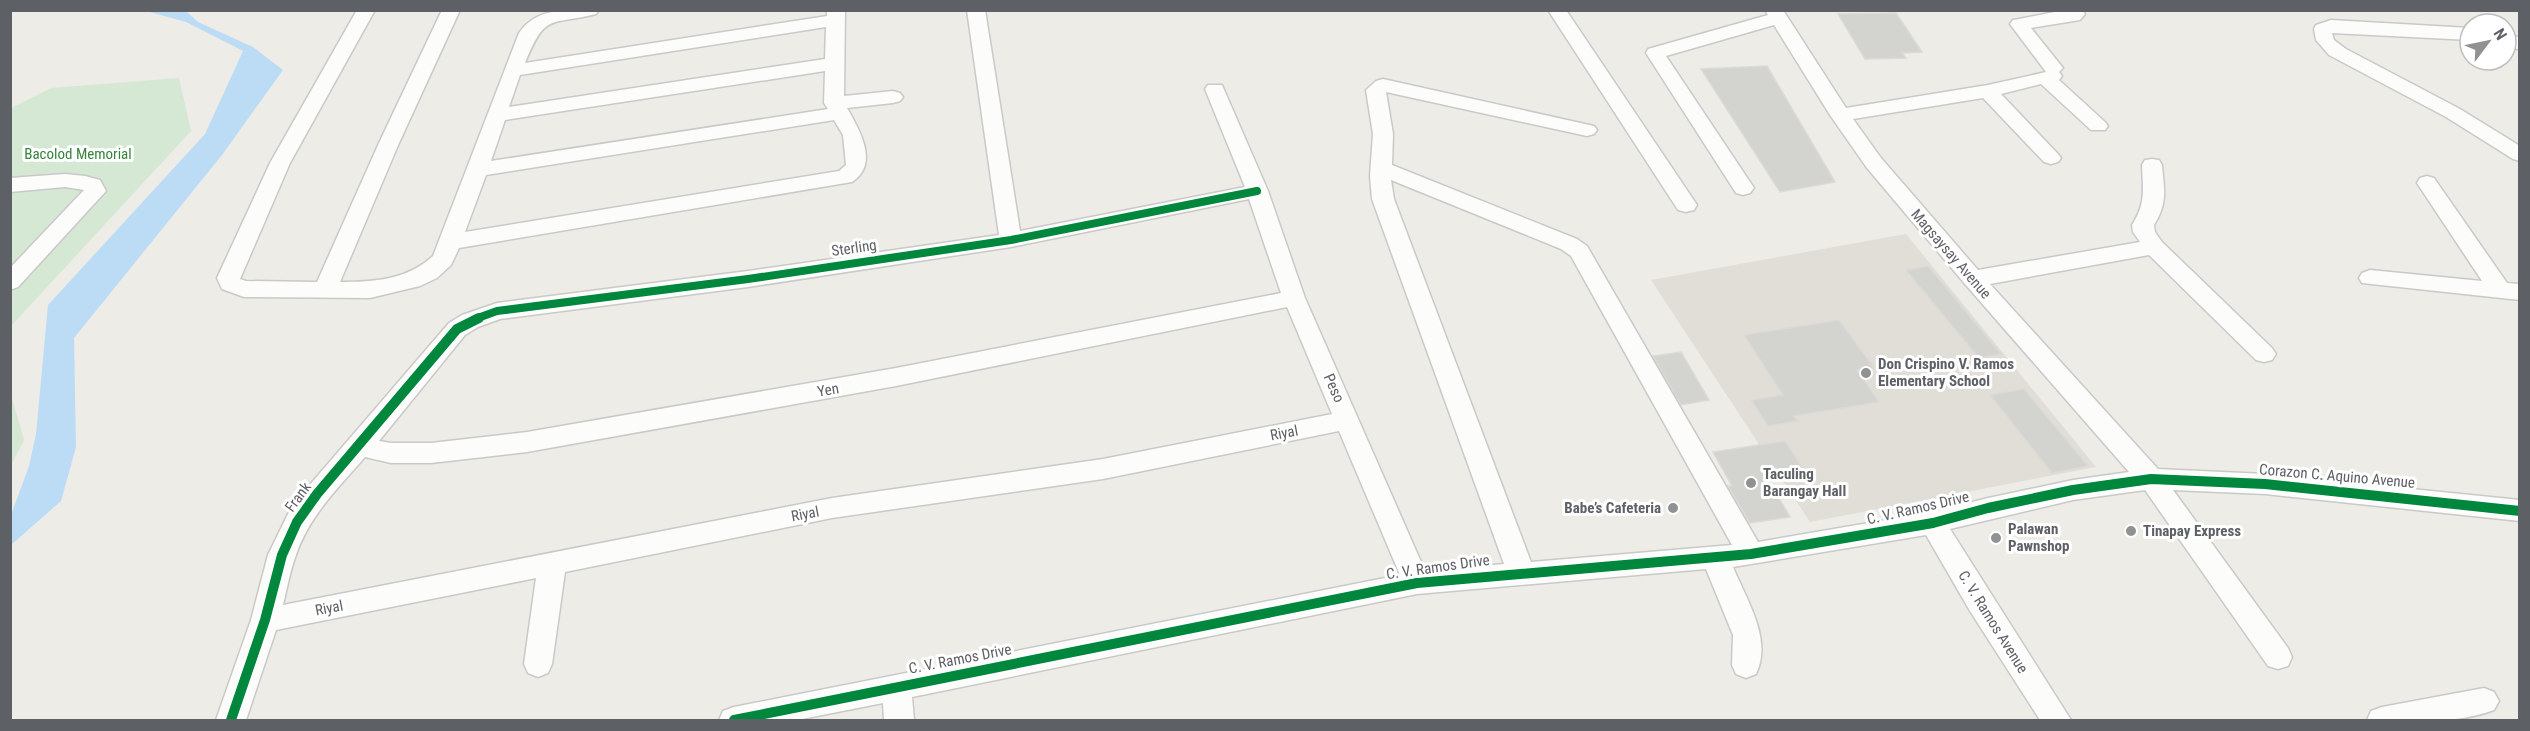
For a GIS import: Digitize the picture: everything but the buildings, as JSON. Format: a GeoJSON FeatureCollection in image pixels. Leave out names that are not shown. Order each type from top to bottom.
{"type":"FeatureCollection","features":[{"type":"Feature","properties":{"kind":"street"},"geometry":{"type":"LineString","coordinates":[[366,10],[280,163],[228,278],[230,284],[244,289],[370,290],[412,281],[429,273],[443,260],[478,170],[512,70],[528,33],[542,20],[560,14],[590,10]]}},
{"type":"Feature","properties":{"kind":"street"},"geometry":{"type":"LineString","coordinates":[[326,288],[389,142],[451,10]]}},
{"type":"Feature","properties":{"kind":"street"},"geometry":{"type":"LineString","coordinates":[[976,10],[1011,240]]}},
{"type":"Feature","properties":{"kind":"street"},"geometry":{"type":"LineString","coordinates":[[1557,10],[1686,205]]}},
{"type":"Feature","properties":{"kind":"street"},"geometry":{"type":"LineString","coordinates":[[2074,10],[2076,14],[2073,16],[2019,24],[2050,74],[2098,126]]}},
{"type":"Feature","properties":{"kind":"street"},"geometry":{"type":"LineString","coordinates":[[1743,188],[1654,53],[1777,14]]}},
{"type":"Feature","properties":{"kind":"street","name":"Magsaysay Avenue"},"geometry":{"type":"LineString","coordinates":[[1777,14],[1840,115],[1887,178],[1973,279],[2151,479],[2278,657]]}},
{"type":"Feature","properties":{"kind":"street"},"geometry":{"type":"LineString","coordinates":[[450,242],[845,177],[853,172],[856,165],[853,135],[836,108],[833,64],[836,15],[512,70]]}},
{"type":"Feature","properties":{"kind":"street"},"geometry":{"type":"LineString","coordinates":[[2458,33],[2331,26],[2323,28],[2322,34],[2330,47],[2339,53],[2453,113],[2520,155]]}},
{"type":"Feature","properties":{"kind":"street"},"geometry":{"type":"LineString","coordinates":[[496,115],[833,64]]}},
{"type":"Feature","properties":{"kind":"street"},"geometry":{"type":"LineString","coordinates":[[1840,115],[1988,91],[2050,74]]}},
{"type":"Feature","properties":{"kind":"street"},"geometry":{"type":"LineString","coordinates":[[1521,572],[1383,199],[1381,168],[1383,134],[1376,90],[1383,85],[1587,130]]}},
{"type":"Feature","properties":{"kind":"street","name":"Peso"},"geometry":{"type":"LineString","coordinates":[[1215,89],[1257,191],[1294,298],[1417,583]]}},
{"type":"Feature","properties":{"kind":"street"},"geometry":{"type":"LineString","coordinates":[[1988,91],[2050,158]]}},
{"type":"Feature","properties":{"kind":"street"},"geometry":{"type":"LineString","coordinates":[[478,170],[893,97]]}},
{"type":"Feature","properties":{"kind":"street"},"geometry":{"type":"LineString","coordinates":[[2152,165],[2154,202],[2152,211],[2143,225],[2144,232],[2154,247],[2264,354]]}},
{"type":"Feature","properties":{"kind":"street"},"geometry":{"type":"LineString","coordinates":[[1381,168],[1569,244],[1579,251],[1751,554]]}},
{"type":"Feature","properties":{"kind":"street"},"geometry":{"type":"LineString","coordinates":[[10,185],[74,182],[93,185],[95,191],[10,282]]}},
{"type":"Feature","properties":{"kind":"street"},"geometry":{"type":"LineString","coordinates":[[2427,183],[2513,294]]}},
{"type":"Feature","properties":{"kind":"street","name":"Sterling"},"geometry":{"type":"LineString","coordinates":[[457,328],[497,311],[748,279],[1011,240],[1257,191]]}},
{"type":"Feature","properties":{"kind":"street"},"geometry":{"type":"LineString","coordinates":[[10,261],[47,245]]}},
{"type":"Feature","properties":{"kind":"street"},"geometry":{"type":"LineString","coordinates":[[1973,279],[2154,247]]}},
{"type":"Feature","properties":{"kind":"street"},"geometry":{"type":"LineString","coordinates":[[2370,278],[2513,294]]}},
{"type":"Feature","properties":{"kind":"street","name":"Yen"},"geometry":{"type":"LineString","coordinates":[[360,446],[391,453],[431,453],[527,442],[896,377],[1294,298]]}},
{"type":"Feature","properties":{"kind":"street","name":"Frank"},"geometry":{"type":"LineString","coordinates":[[231,720],[265,620],[282,555],[297,522],[317,494],[360,446],[457,328]]}},
{"type":"Feature","properties":{"kind":"street","name":"Riyal"},"geometry":{"type":"LineString","coordinates":[[265,620],[832,508],[1103,469],[1348,420]]}},
{"type":"Feature","properties":{"kind":"street","name":"C. V. Ramos Drive"},"geometry":{"type":"LineString","coordinates":[[734,720],[1417,583],[1521,572],[1751,554],[1933,523],[1988,508],[2073,490],[2151,479]]}},
{"type":"Feature","properties":{"kind":"street","name":"Corazon C. Aquino Avenue"},"geometry":{"type":"LineString","coordinates":[[2151,479],[2265,484],[2520,511]]}},
{"type":"Feature","properties":{"kind":"street","name":"C. V. Ramos Avenue"},"geometry":{"type":"LineString","coordinates":[[1933,523],[1980,603],[2056,720]]}},
{"type":"Feature","properties":{"kind":"street"},"geometry":{"type":"LineString","coordinates":[[1715,557],[1747,634],[1746,665]]}},
{"type":"Feature","properties":{"kind":"street"},"geometry":{"type":"LineString","coordinates":[[538,664],[552,564]]}},
{"type":"Feature","properties":{"kind":"street"},"geometry":{"type":"LineString","coordinates":[[896,688],[898,720]]}},
{"type":"Feature","properties":{"kind":"street"},"geometry":{"type":"LineString","coordinates":[[2382,720],[2484,701]]}},
{"type":"Feature","properties":{"kind":"shaded area","name":"Don Crispino V. Ramos Elementary School"},"geometry":{"type":"Polygon","coordinates":[[[1906,234],[2096,467],[1810,522],[1651,280],[1906,234]]]}},
{"type":"Feature","properties":{"kind":"green space","name":"Bacolod Memorial"},"geometry":{"type":"Polygon","coordinates":[[[179,78],[191,131],[11,326],[11,108],[51,88],[179,78]]]}},
{"type":"Feature","properties":{"kind":"green space"},"geometry":{"type":"Polygon","coordinates":[[[10,391],[24,440],[11,465],[10,465],[10,391]]]}},
{"type":"Feature","properties":{"kind":"water"},"geometry":{"type":"Polygon","coordinates":[[[146,11],[186,11],[198,22],[253,47],[283,70],[222,155],[74,338],[76,447],[61,501],[11,545],[11,515],[29,466],[36,434],[48,305],[205,134],[243,51],[186,22],[146,11]]]}},
{"type":"Feature","properties":{"kind":"cycle path"},"geometry":{"type":"LineString","coordinates":[[231,720],[265,620],[282,555],[297,522],[317,494],[457,329],[470,321],[497,311],[748,279],[1011,240],[1257,191]]}},
{"type":"Feature","properties":{"kind":"cycle path"},"geometry":{"type":"LineString","coordinates":[[734,720],[1417,583],[1751,554],[1933,523],[1988,508],[2073,490],[2151,479],[2265,484],[2520,511]]}},
{"type":"Feature","properties":{"kind":"place","name":"Don Crispino V. Ramos Elementary School"},"geometry":{"type":"Point","coordinates":[1866,373]}},
{"type":"Feature","properties":{"kind":"place","name":"Taculing Barangay Hall"},"geometry":{"type":"Point","coordinates":[1751,483]}},
{"type":"Feature","properties":{"kind":"place","name":"Babe’s Cafeteria"},"geometry":{"type":"Point","coordinates":[1673,508]}},
{"type":"Feature","properties":{"kind":"place","name":"Tinapay Express"},"geometry":{"type":"Point","coordinates":[2131,531]}},
{"type":"Feature","properties":{"kind":"place","name":"Palawan Pawnshop"},"geometry":{"type":"Point","coordinates":[1996,538]}}]}
